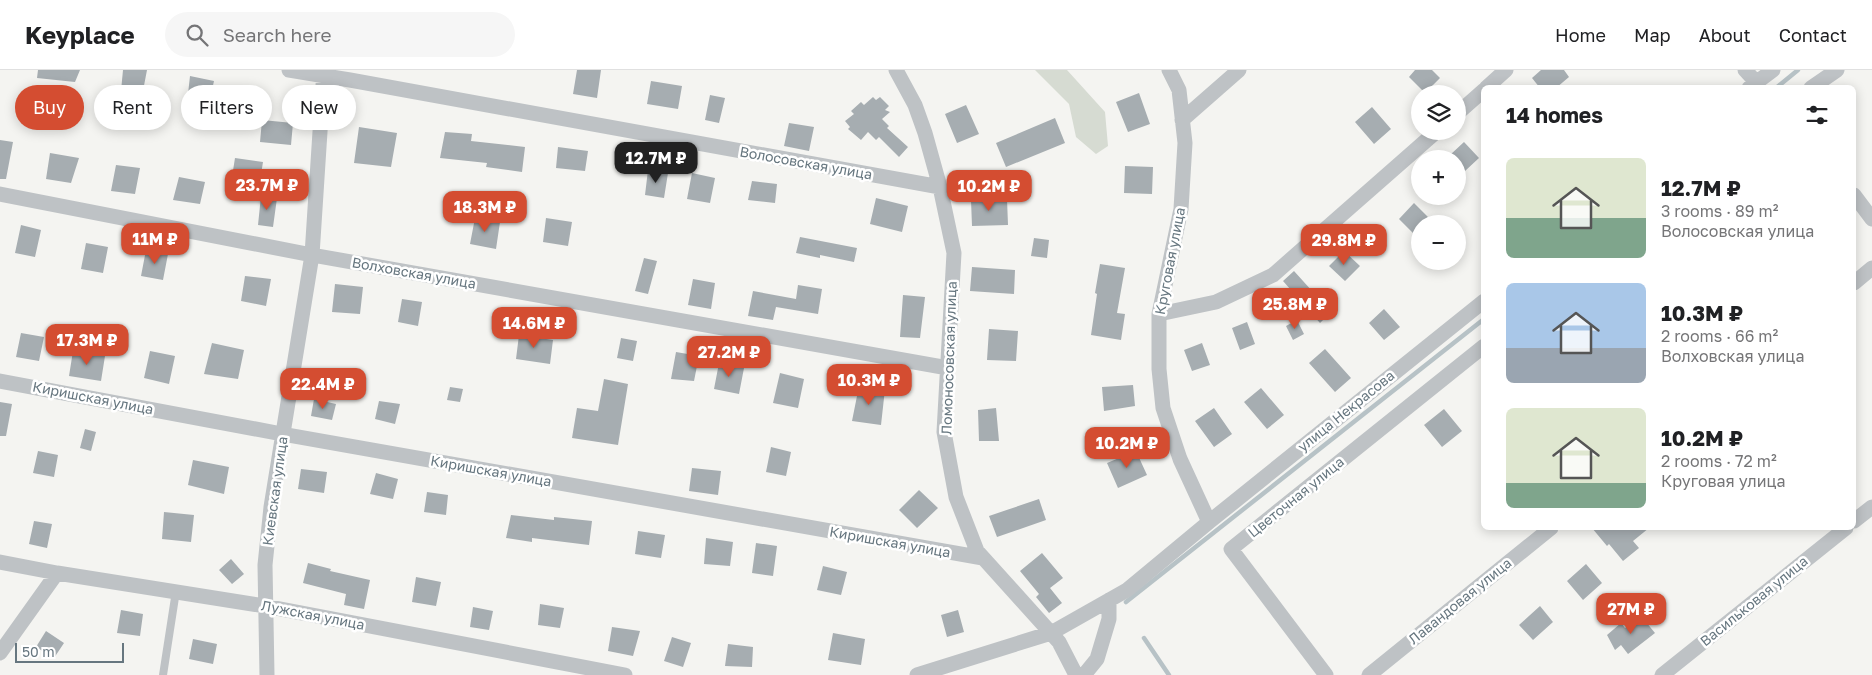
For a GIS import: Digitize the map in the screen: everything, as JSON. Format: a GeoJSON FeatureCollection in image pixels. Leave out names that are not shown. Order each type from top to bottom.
{"type":"FeatureCollection","features":[{"type":"Feature","properties":{"kind":"street","name":"Волосовская улица"},"geometry":{"type":"LineString","coordinates":[[288,70],[324,73],[940,187]]}},
{"type":"Feature","properties":{"kind":"street","name":"Ломоносовская улица"},"geometry":{"type":"LineString","coordinates":[[896,70],[915,105],[920,119],[940,187],[954,253],[944,432],[956,497],[977,551],[1059,642],[1076,675]]}},
{"type":"Feature","properties":{"kind":"street","name":"Круговая улица"},"geometry":{"type":"LineString","coordinates":[[1169,70],[1179,90],[1186,143],[1181,209],[1159,314],[1159,369],[1163,408],[1180,459],[1209,522]]}},
{"type":"Feature","properties":{"kind":"street"},"geometry":{"type":"LineString","coordinates":[[1182,120],[1239,70]]}},
{"type":"Feature","properties":{"kind":"street"},"geometry":{"type":"LineString","coordinates":[[1489,85],[1506,70]]}},
{"type":"Feature","properties":{"kind":"street"},"geometry":{"type":"LineString","coordinates":[[1745,70],[1752,85],[1773,70]]}},
{"type":"Feature","properties":{"kind":"street"},"geometry":{"type":"LineString","coordinates":[[1815,85],[1837,70]]}},
{"type":"Feature","properties":{"kind":"street","name":"Киевская улица"},"geometry":{"type":"LineString","coordinates":[[267,675],[265,565],[282,434],[312,255],[324,73]]}},
{"type":"Feature","properties":{"kind":"street"},"geometry":{"type":"LineString","coordinates":[[1466,106],[1481,93]]}},
{"type":"Feature","properties":{"kind":"street"},"geometry":{"type":"LineString","coordinates":[[1159,314],[1216,302],[1273,275],[1427,140]]}},
{"type":"Feature","properties":{"kind":"street","name":"Волховская улица"},"geometry":{"type":"LineString","coordinates":[[0,194],[312,255],[948,368]]}},
{"type":"Feature","properties":{"kind":"street"},"geometry":{"type":"LineString","coordinates":[[1856,198],[1872,219]]}},
{"type":"Feature","properties":{"kind":"street"},"geometry":{"type":"LineString","coordinates":[[1856,281],[1872,268]]}},
{"type":"Feature","properties":{"kind":"street","name":"улица Некрасова"},"geometry":{"type":"LineString","coordinates":[[1209,522],[1481,303]]}},
{"type":"Feature","properties":{"kind":"street","name":"Цветочная улица"},"geometry":{"type":"LineString","coordinates":[[1326,675],[1231,549],[1481,348]]}},
{"type":"Feature","properties":{"kind":"street","name":"Киришская улица"},"geometry":{"type":"LineString","coordinates":[[0,381],[282,434],[983,558]]}},
{"type":"Feature","properties":{"kind":"street"},"geometry":{"type":"LineString","coordinates":[[1856,519],[1872,507]]}},
{"type":"Feature","properties":{"kind":"street"},"geometry":{"type":"LineString","coordinates":[[917,675],[1051,633],[1127,590],[1209,522]]}},
{"type":"Feature","properties":{"kind":"street","name":"Лавандовая улица"},"geometry":{"type":"LineString","coordinates":[[1369,675],[1549,530]]}},
{"type":"Feature","properties":{"kind":"street","name":"Васильковая улица"},"geometry":{"type":"LineString","coordinates":[[1662,675],[1843,530]]}},
{"type":"Feature","properties":{"kind":"street","name":"Лужская улица"},"geometry":{"type":"LineString","coordinates":[[0,562],[57,573],[265,606],[625,675]]}},
{"type":"Feature","properties":{"kind":"street"},"geometry":{"type":"LineString","coordinates":[[0,653],[57,573]]}},
{"type":"Feature","properties":{"kind":"street"},"geometry":{"type":"LineString","coordinates":[[1084,675],[1097,659],[1109,619],[1109,600]]}},
{"type":"Feature","properties":{"kind":"lane"},"geometry":{"type":"LineString","coordinates":[[163,675],[176,591]]}},
{"type":"Feature","properties":{"kind":"shaded area"},"geometry":{"type":"Polygon","coordinates":[[[1035,70],[1067,70],[1105,112],[1108,146],[1096,154],[1076,137],[1069,104],[1035,70]]]}},
{"type":"Feature","properties":{"kind":"building"},"geometry":{"type":"Polygon","coordinates":[[[38,70],[80,70],[75,82],[37,78],[38,70]]]}},
{"type":"Feature","properties":{"kind":"building"},"geometry":{"type":"Polygon","coordinates":[[[123,70],[147,70],[144,85],[122,85],[123,70]]]}},
{"type":"Feature","properties":{"kind":"building"},"geometry":{"type":"Polygon","coordinates":[[[577,70],[601,70],[597,98],[573,94],[577,70]]]}},
{"type":"Feature","properties":{"kind":"building"},"geometry":{"type":"Polygon","coordinates":[[[1415,70],[1432,70],[1440,78],[1433,85],[1417,85],[1409,77],[1415,70]]]}},
{"type":"Feature","properties":{"kind":"building"},"geometry":{"type":"Polygon","coordinates":[[[1541,70],[1564,70],[1569,77],[1560,85],[1538,85],[1532,78],[1541,70]]]}},
{"type":"Feature","properties":{"kind":"building"},"geometry":{"type":"Polygon","coordinates":[[[190,76],[214,81],[213,85],[189,85],[190,76]]]}},
{"type":"Feature","properties":{"kind":"building"},"geometry":{"type":"Polygon","coordinates":[[[651,81],[682,86],[678,109],[647,104],[651,81]]]}},
{"type":"Feature","properties":{"kind":"building"},"geometry":{"type":"Polygon","coordinates":[[[1139,93],[1150,124],[1128,132],[1116,102],[1139,93]]]}},
{"type":"Feature","properties":{"kind":"building"},"geometry":{"type":"Polygon","coordinates":[[[710,95],[725,98],[719,123],[705,120],[710,95]]]}},
{"type":"Feature","properties":{"kind":"building"},"geometry":{"type":"Polygon","coordinates":[[[873,97],[876,100],[880,97],[889,106],[885,110],[890,112],[882,119],[889,126],[887,128],[908,147],[899,157],[879,137],[876,140],[868,132],[861,140],[848,129],[850,127],[845,121],[854,114],[851,111],[861,102],[864,105],[873,97]]]}},
{"type":"Feature","properties":{"kind":"building"},"geometry":{"type":"Polygon","coordinates":[[[966,105],[979,134],[957,143],[945,114],[966,105]]]}},
{"type":"Feature","properties":{"kind":"building"},"geometry":{"type":"Polygon","coordinates":[[[1372,107],[1391,129],[1374,144],[1355,122],[1372,107]]]}},
{"type":"Feature","properties":{"kind":"building"},"geometry":{"type":"Polygon","coordinates":[[[1055,118],[1065,143],[1006,167],[996,143],[1055,118]]]}},
{"type":"Feature","properties":{"kind":"building"},"geometry":{"type":"Polygon","coordinates":[[[272,121],[282,122],[282,130],[292,130],[291,145],[260,142],[261,130],[272,130],[272,121]]]}},
{"type":"Feature","properties":{"kind":"building"},"geometry":{"type":"Polygon","coordinates":[[[789,123],[814,127],[809,151],[784,146],[789,123]]]}},
{"type":"Feature","properties":{"kind":"building"},"geometry":{"type":"Polygon","coordinates":[[[359,127],[397,133],[391,167],[354,163],[359,127]]]}},
{"type":"Feature","properties":{"kind":"building"},"geometry":{"type":"Polygon","coordinates":[[[445,132],[472,134],[471,141],[525,147],[522,172],[486,167],[487,163],[440,158],[445,132]]]}},
{"type":"Feature","properties":{"kind":"building"},"geometry":{"type":"Polygon","coordinates":[[[0,140],[13,142],[6,179],[0,179],[0,140]]]}},
{"type":"Feature","properties":{"kind":"building"},"geometry":{"type":"Polygon","coordinates":[[[1464,142],[1479,158],[1466,170],[1466,150],[1455,150],[1464,142]]]}},
{"type":"Feature","properties":{"kind":"building"},"geometry":{"type":"Polygon","coordinates":[[[558,147],[588,151],[585,171],[556,168],[558,147]]]}},
{"type":"Feature","properties":{"kind":"building"},"geometry":{"type":"Polygon","coordinates":[[[50,153],[79,158],[71,183],[46,179],[50,153]]]}},
{"type":"Feature","properties":{"kind":"building"},"geometry":{"type":"Polygon","coordinates":[[[235,158],[263,162],[259,187],[231,183],[235,158]]]}},
{"type":"Feature","properties":{"kind":"building"},"geometry":{"type":"Polygon","coordinates":[[[116,165],[140,168],[135,194],[111,191],[116,165]]]}},
{"type":"Feature","properties":{"kind":"building"},"geometry":{"type":"Polygon","coordinates":[[[1125,166],[1153,167],[1152,194],[1124,193],[1125,166]]]}},
{"type":"Feature","properties":{"kind":"building"},"geometry":{"type":"Polygon","coordinates":[[[648,170],[668,173],[664,198],[645,195],[648,170]]]}},
{"type":"Feature","properties":{"kind":"building"},"geometry":{"type":"Polygon","coordinates":[[[692,173],[715,178],[710,203],[687,199],[692,173]]]}},
{"type":"Feature","properties":{"kind":"building"},"geometry":{"type":"Polygon","coordinates":[[[179,177],[205,182],[200,204],[173,200],[179,177]]]}},
{"type":"Feature","properties":{"kind":"building"},"geometry":{"type":"Polygon","coordinates":[[[752,181],[777,184],[775,203],[748,200],[752,181]]]}},
{"type":"Feature","properties":{"kind":"building"},"geometry":{"type":"Polygon","coordinates":[[[261,196],[277,198],[273,227],[258,225],[261,196]]]}},
{"type":"Feature","properties":{"kind":"building"},"geometry":{"type":"Polygon","coordinates":[[[876,198],[908,206],[902,232],[870,224],[876,198]]]}},
{"type":"Feature","properties":{"kind":"building"},"geometry":{"type":"Polygon","coordinates":[[[1007,199],[1008,225],[972,226],[971,200],[1007,199]]]}},
{"type":"Feature","properties":{"kind":"building"},"geometry":{"type":"Polygon","coordinates":[[[1412,205],[1416,205],[1426,215],[1411,215],[1411,231],[1399,219],[1412,205]]]}},
{"type":"Feature","properties":{"kind":"building"},"geometry":{"type":"Polygon","coordinates":[[[475,218],[500,222],[496,249],[470,244],[475,218]]]}},
{"type":"Feature","properties":{"kind":"building"},"geometry":{"type":"Polygon","coordinates":[[[546,218],[572,222],[568,246],[543,242],[546,218]]]}},
{"type":"Feature","properties":{"kind":"building"},"geometry":{"type":"Polygon","coordinates":[[[21,225],[41,230],[35,257],[15,253],[21,225]]]}},
{"type":"Feature","properties":{"kind":"building"},"geometry":{"type":"Polygon","coordinates":[[[800,237],[857,248],[854,262],[820,255],[820,258],[796,253],[800,237]]]}},
{"type":"Feature","properties":{"kind":"building"},"geometry":{"type":"Polygon","coordinates":[[[1034,238],[1049,240],[1047,258],[1031,256],[1034,238]]]}},
{"type":"Feature","properties":{"kind":"building"},"geometry":{"type":"Polygon","coordinates":[[[86,243],[108,247],[103,273],[81,269],[86,243]]]}},
{"type":"Feature","properties":{"kind":"building"},"geometry":{"type":"Polygon","coordinates":[[[146,250],[168,254],[163,280],[141,276],[146,250]]]}},
{"type":"Feature","properties":{"kind":"building"},"geometry":{"type":"Polygon","coordinates":[[[1344,251],[1360,266],[1345,281],[1329,266],[1344,251]]]}},
{"type":"Feature","properties":{"kind":"building"},"geometry":{"type":"Polygon","coordinates":[[[644,258],[657,261],[648,294],[635,291],[644,258]]]}},
{"type":"Feature","properties":{"kind":"building"},"geometry":{"type":"Polygon","coordinates":[[[1100,264],[1125,268],[1117,313],[1125,314],[1121,340],[1091,335],[1100,264]]]}},
{"type":"Feature","properties":{"kind":"building"},"geometry":{"type":"Polygon","coordinates":[[[972,267],[1015,270],[1014,294],[970,291],[972,267]]]}},
{"type":"Feature","properties":{"kind":"building"},"geometry":{"type":"Polygon","coordinates":[[[1294,271],[1331,312],[1320,323],[1283,281],[1294,271]]]}},
{"type":"Feature","properties":{"kind":"building"},"geometry":{"type":"Polygon","coordinates":[[[245,276],[271,279],[266,306],[241,301],[245,276]]]}},
{"type":"Feature","properties":{"kind":"building"},"geometry":{"type":"Polygon","coordinates":[[[693,279],[715,283],[711,309],[688,305],[693,279]]]}},
{"type":"Feature","properties":{"kind":"building"},"geometry":{"type":"Polygon","coordinates":[[[335,284],[363,287],[360,314],[332,312],[335,284]]]}},
{"type":"Feature","properties":{"kind":"building"},"geometry":{"type":"Polygon","coordinates":[[[798,285],[822,289],[818,314],[776,307],[773,320],[748,316],[753,291],[796,299],[798,285]]]}},
{"type":"Feature","properties":{"kind":"building"},"geometry":{"type":"Polygon","coordinates":[[[903,295],[925,297],[920,338],[900,337],[903,295]]]}},
{"type":"Feature","properties":{"kind":"building"},"geometry":{"type":"Polygon","coordinates":[[[402,299],[422,302],[418,326],[398,322],[402,299]]]}},
{"type":"Feature","properties":{"kind":"building"},"geometry":{"type":"Polygon","coordinates":[[[1384,309],[1400,327],[1384,340],[1369,323],[1384,309]]]}},
{"type":"Feature","properties":{"kind":"building"},"geometry":{"type":"Polygon","coordinates":[[[1297,320],[1304,334],[1293,340],[1286,326],[1297,320]]]}},
{"type":"Feature","properties":{"kind":"building"},"geometry":{"type":"Polygon","coordinates":[[[1247,322],[1255,344],[1240,350],[1232,328],[1247,322]]]}},
{"type":"Feature","properties":{"kind":"building"},"geometry":{"type":"Polygon","coordinates":[[[989,329],[1018,331],[1016,361],[987,360],[989,329]]]}},
{"type":"Feature","properties":{"kind":"building"},"geometry":{"type":"Polygon","coordinates":[[[21,333],[44,337],[39,361],[16,357],[21,333]]]}},
{"type":"Feature","properties":{"kind":"building"},"geometry":{"type":"Polygon","coordinates":[[[519,335],[553,340],[550,364],[516,359],[519,335]]]}},
{"type":"Feature","properties":{"kind":"building"},"geometry":{"type":"Polygon","coordinates":[[[621,338],[637,341],[633,361],[617,358],[621,338]]]}},
{"type":"Feature","properties":{"kind":"building"},"geometry":{"type":"Polygon","coordinates":[[[212,343],[244,350],[238,379],[204,374],[212,343]]]}},
{"type":"Feature","properties":{"kind":"building"},"geometry":{"type":"Polygon","coordinates":[[[1202,343],[1210,365],[1192,371],[1184,350],[1202,343]]]}},
{"type":"Feature","properties":{"kind":"building"},"geometry":{"type":"Polygon","coordinates":[[[1325,349],[1351,378],[1335,392],[1309,363],[1325,349]]]}},
{"type":"Feature","properties":{"kind":"building"},"geometry":{"type":"Polygon","coordinates":[[[73,351],[105,356],[101,381],[69,376],[73,351]]]}},
{"type":"Feature","properties":{"kind":"building"},"geometry":{"type":"Polygon","coordinates":[[[150,351],[175,356],[169,384],[144,378],[150,351]]]}},
{"type":"Feature","properties":{"kind":"building"},"geometry":{"type":"Polygon","coordinates":[[[676,352],[699,356],[694,381],[671,379],[676,352]]]}},
{"type":"Feature","properties":{"kind":"building"},"geometry":{"type":"Polygon","coordinates":[[[719,363],[744,368],[739,394],[714,389],[719,363]]]}},
{"type":"Feature","properties":{"kind":"building"},"geometry":{"type":"Polygon","coordinates":[[[780,373],[804,379],[798,408],[773,403],[780,373]]]}},
{"type":"Feature","properties":{"kind":"building"},"geometry":{"type":"Polygon","coordinates":[[[604,379],[628,384],[618,445],[572,438],[577,408],[598,411],[604,379]]]}},
{"type":"Feature","properties":{"kind":"building"},"geometry":{"type":"Polygon","coordinates":[[[1133,385],[1135,406],[1104,411],[1102,387],[1133,385]]]}},
{"type":"Feature","properties":{"kind":"building"},"geometry":{"type":"Polygon","coordinates":[[[859,386],[885,389],[881,425],[852,421],[859,386]]]}},
{"type":"Feature","properties":{"kind":"building"},"geometry":{"type":"Polygon","coordinates":[[[450,387],[463,389],[460,402],[447,400],[450,387]]]}},
{"type":"Feature","properties":{"kind":"building"},"geometry":{"type":"Polygon","coordinates":[[[1261,388],[1284,415],[1267,429],[1244,402],[1261,388]]]}},
{"type":"Feature","properties":{"kind":"building"},"geometry":{"type":"Polygon","coordinates":[[[314,399],[336,404],[332,420],[311,416],[314,399]]]}},
{"type":"Feature","properties":{"kind":"building"},"geometry":{"type":"Polygon","coordinates":[[[379,401],[400,404],[395,424],[375,419],[379,401]]]}},
{"type":"Feature","properties":{"kind":"building"},"geometry":{"type":"Polygon","coordinates":[[[0,402],[12,404],[6,436],[0,436],[0,402]]]}},
{"type":"Feature","properties":{"kind":"building"},"geometry":{"type":"Polygon","coordinates":[[[996,408],[999,441],[979,441],[978,410],[996,408]]]}},
{"type":"Feature","properties":{"kind":"building"},"geometry":{"type":"Polygon","coordinates":[[[1214,408],[1232,434],[1214,447],[1195,421],[1214,408]]]}},
{"type":"Feature","properties":{"kind":"building"},"geometry":{"type":"Polygon","coordinates":[[[1444,409],[1462,431],[1442,447],[1424,425],[1444,409]]]}},
{"type":"Feature","properties":{"kind":"building"},"geometry":{"type":"Polygon","coordinates":[[[85,429],[96,432],[91,451],[80,448],[85,429]]]}},
{"type":"Feature","properties":{"kind":"building"},"geometry":{"type":"Polygon","coordinates":[[[771,447],[791,452],[786,476],[766,472],[771,447]]]}},
{"type":"Feature","properties":{"kind":"building"},"geometry":{"type":"Polygon","coordinates":[[[38,451],[58,455],[54,477],[33,473],[38,451]]]}},
{"type":"Feature","properties":{"kind":"building"},"geometry":{"type":"Polygon","coordinates":[[[1136,451],[1147,475],[1118,488],[1107,463],[1136,451]]]}},
{"type":"Feature","properties":{"kind":"building"},"geometry":{"type":"Polygon","coordinates":[[[193,460],[229,467],[224,494],[188,485],[193,460]]]}},
{"type":"Feature","properties":{"kind":"building"},"geometry":{"type":"Polygon","coordinates":[[[692,468],[721,471],[718,495],[689,491],[692,468]]]}},
{"type":"Feature","properties":{"kind":"building"},"geometry":{"type":"Polygon","coordinates":[[[301,469],[327,472],[324,493],[298,489],[301,469]]]}},
{"type":"Feature","properties":{"kind":"building"},"geometry":{"type":"Polygon","coordinates":[[[376,473],[398,479],[393,499],[370,494],[376,473]]]}},
{"type":"Feature","properties":{"kind":"building"},"geometry":{"type":"Polygon","coordinates":[[[919,490],[938,508],[917,528],[899,510],[919,490]]]}},
{"type":"Feature","properties":{"kind":"building"},"geometry":{"type":"Polygon","coordinates":[[[427,492],[448,495],[446,515],[424,512],[427,492]]]}},
{"type":"Feature","properties":{"kind":"building"},"geometry":{"type":"Polygon","coordinates":[[[1039,499],[1046,520],[997,537],[989,516],[1039,499]]]}},
{"type":"Feature","properties":{"kind":"building"},"geometry":{"type":"Polygon","coordinates":[[[164,512],[194,515],[191,542],[162,539],[164,512]]]}},
{"type":"Feature","properties":{"kind":"building"},"geometry":{"type":"Polygon","coordinates":[[[511,515],[554,520],[554,517],[592,521],[589,545],[532,538],[532,542],[506,538],[511,515]]]}},
{"type":"Feature","properties":{"kind":"building"},"geometry":{"type":"Polygon","coordinates":[[[34,521],[52,524],[47,548],[29,544],[34,521]]]}},
{"type":"Feature","properties":{"kind":"building"},"geometry":{"type":"Polygon","coordinates":[[[1594,530],[1647,530],[1633,541],[1639,548],[1623,561],[1609,544],[1607,546],[1594,530]]]}},
{"type":"Feature","properties":{"kind":"building"},"geometry":{"type":"Polygon","coordinates":[[[638,531],[665,535],[661,558],[635,554],[638,531]]]}},
{"type":"Feature","properties":{"kind":"building"},"geometry":{"type":"Polygon","coordinates":[[[706,538],[733,542],[730,566],[704,564],[706,538]]]}},
{"type":"Feature","properties":{"kind":"building"},"geometry":{"type":"Polygon","coordinates":[[[756,543],[777,546],[773,576],[752,573],[756,543]]]}},
{"type":"Feature","properties":{"kind":"building"},"geometry":{"type":"Polygon","coordinates":[[[1042,553],[1063,578],[1050,588],[1062,603],[1049,613],[1036,597],[1039,594],[1020,571],[1042,553]]]}},
{"type":"Feature","properties":{"kind":"building"},"geometry":{"type":"Polygon","coordinates":[[[231,559],[244,574],[232,584],[219,570],[231,559]]]}},
{"type":"Feature","properties":{"kind":"building"},"geometry":{"type":"Polygon","coordinates":[[[308,563],[331,569],[330,571],[370,580],[364,609],[344,605],[346,594],[303,583],[308,563]]]}},
{"type":"Feature","properties":{"kind":"building"},"geometry":{"type":"Polygon","coordinates":[[[1586,564],[1602,583],[1583,600],[1567,581],[1586,564]]]}},
{"type":"Feature","properties":{"kind":"building"},"geometry":{"type":"Polygon","coordinates":[[[823,566],[847,572],[841,595],[817,590],[823,566]]]}},
{"type":"Feature","properties":{"kind":"building"},"geometry":{"type":"Polygon","coordinates":[[[416,577],[441,582],[436,606],[412,602],[416,577]]]}},
{"type":"Feature","properties":{"kind":"building"},"geometry":{"type":"Polygon","coordinates":[[[540,604],[564,608],[560,628],[538,625],[540,604]]]}},
{"type":"Feature","properties":{"kind":"building"},"geometry":{"type":"Polygon","coordinates":[[[1540,606],[1553,622],[1533,640],[1519,625],[1540,606]]]}},
{"type":"Feature","properties":{"kind":"building"},"geometry":{"type":"Polygon","coordinates":[[[473,607],[493,611],[489,630],[470,627],[473,607]]]}},
{"type":"Feature","properties":{"kind":"building"},"geometry":{"type":"Polygon","coordinates":[[[121,610],[143,614],[140,636],[117,633],[121,610]]]}},
{"type":"Feature","properties":{"kind":"building"},"geometry":{"type":"Polygon","coordinates":[[[958,610],[964,632],[947,637],[941,615],[958,610]]]}},
{"type":"Feature","properties":{"kind":"building"},"geometry":{"type":"Polygon","coordinates":[[[1641,616],[1655,633],[1628,654],[1621,645],[1615,650],[1607,635],[1621,623],[1625,628],[1641,616]]]}},
{"type":"Feature","properties":{"kind":"building"},"geometry":{"type":"Polygon","coordinates":[[[612,627],[640,631],[633,656],[608,651],[612,627]]]}},
{"type":"Feature","properties":{"kind":"building"},"geometry":{"type":"Polygon","coordinates":[[[46,631],[64,643],[54,658],[36,647],[46,631]]]}},
{"type":"Feature","properties":{"kind":"building"},"geometry":{"type":"Polygon","coordinates":[[[833,633],[865,639],[861,665],[828,660],[833,633]]]}},
{"type":"Feature","properties":{"kind":"building"},"geometry":{"type":"Polygon","coordinates":[[[672,637],[691,643],[683,667],[664,661],[672,637]]]}},
{"type":"Feature","properties":{"kind":"building"},"geometry":{"type":"Polygon","coordinates":[[[193,639],[217,644],[213,664],[189,659],[193,639]]]}},
{"type":"Feature","properties":{"kind":"building"},"geometry":{"type":"Polygon","coordinates":[[[728,644],[753,647],[752,667],[725,666],[728,644]]]}},
{"type":"Feature","properties":{"kind":"waterway"},"geometry":{"type":"LineString","coordinates":[[1780,85],[1798,70]]}},
{"type":"Feature","properties":{"kind":"waterway"},"geometry":{"type":"LineString","coordinates":[[1126,602],[1481,321]]}},
{"type":"Feature","properties":{"kind":"waterway"},"geometry":{"type":"LineString","coordinates":[[1144,638],[1169,675]]}}]}
